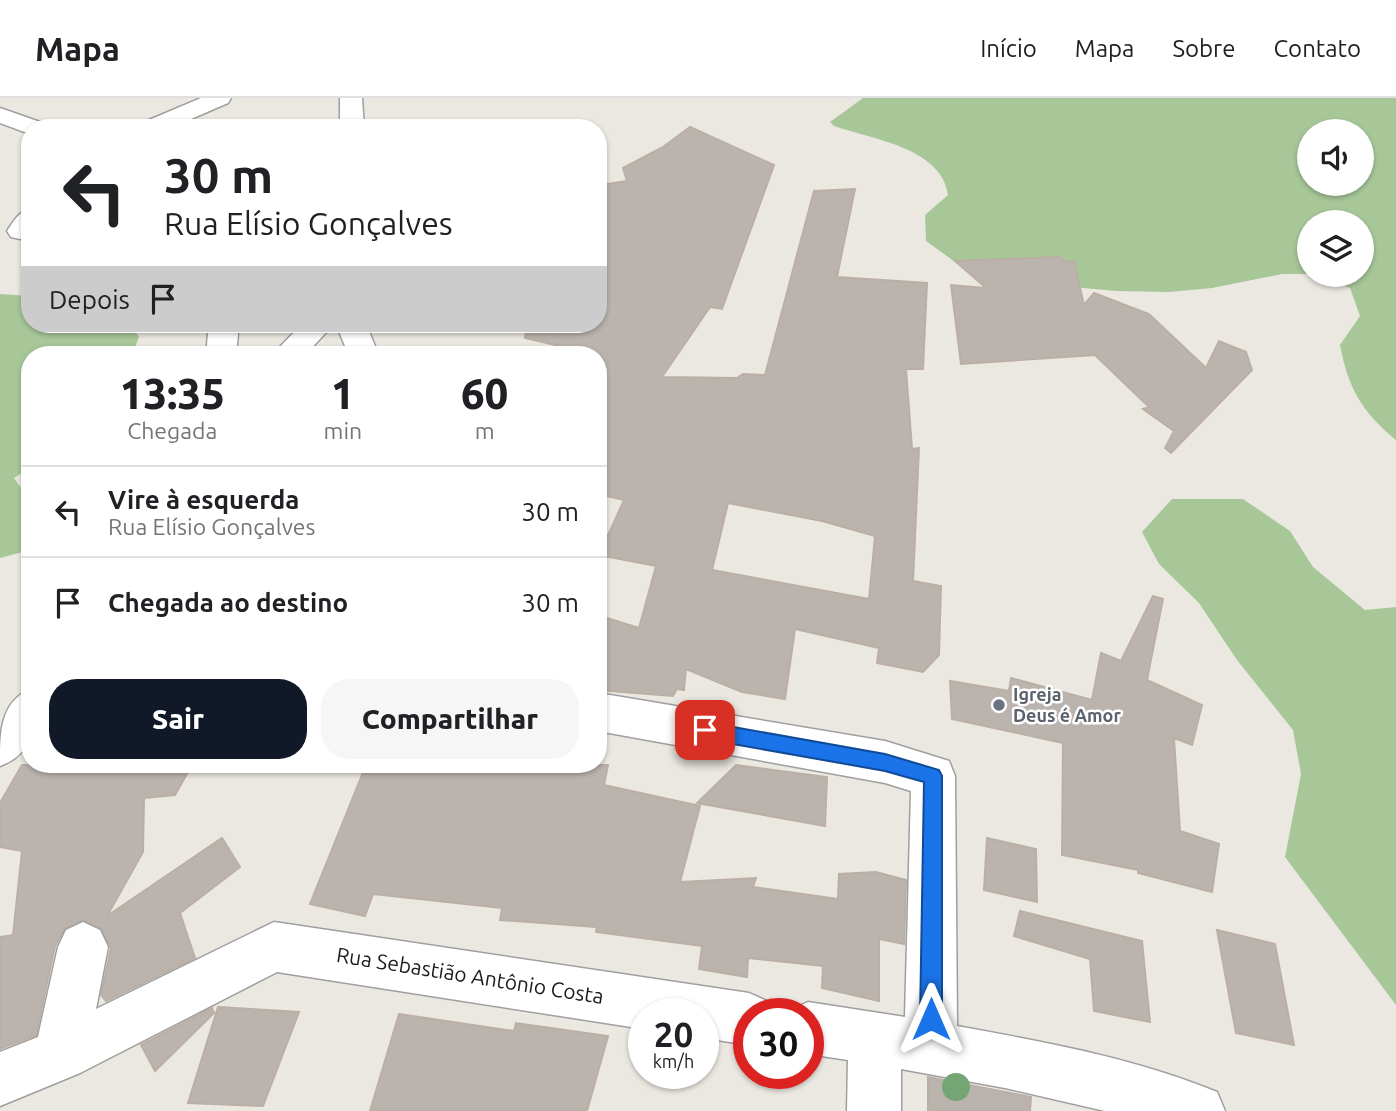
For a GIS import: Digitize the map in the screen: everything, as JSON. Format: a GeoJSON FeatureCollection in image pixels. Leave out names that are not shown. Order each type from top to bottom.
{"type":"FeatureCollection","features":[{"type":"Feature","properties":{"kind":"street"},"geometry":{"type":"LineString","coordinates":[[171,119],[220,98]]}},
{"type":"Feature","properties":{"kind":"street"},"geometry":{"type":"LineString","coordinates":[[351,98],[352,119]]}},
{"type":"Feature","properties":{"kind":"street"},"geometry":{"type":"LineString","coordinates":[[0,115],[21,123]]}},
{"type":"Feature","properties":{"kind":"street"},"geometry":{"type":"LineString","coordinates":[[296,346],[309,333]]}},
{"type":"Feature","properties":{"kind":"street"},"geometry":{"type":"LineString","coordinates":[[607,714],[885,762],[933,776],[930,1046]]}},
{"type":"Feature","properties":{"kind":"street"},"geometry":{"type":"LineString","coordinates":[[0,746],[21,719]]}},
{"type":"Feature","properties":{"kind":"street"},"geometry":{"type":"LineString","coordinates":[[0,1079],[61,1054],[83,947]]}},
{"type":"Feature","properties":{"kind":"street","name":"Rua Sebastião Antônio Costa"},"geometry":{"type":"LineString","coordinates":[[61,1054],[274,947],[733,1017]]}},
{"type":"Feature","properties":{"kind":"street"},"geometry":{"type":"LineString","coordinates":[[824,1030],[930,1046],[1153,1096],[1198,1111]]}},
{"type":"Feature","properties":{"kind":"street"},"geometry":{"type":"LineString","coordinates":[[874,1111],[875,1038]]}},
{"type":"Feature","properties":{"kind":"green space"},"geometry":{"type":"Polygon","coordinates":[[[863,98],[1396,98],[1396,440],[1374,419],[1358,398],[1347,374],[1340,345],[1360,316],[1350,288],[1347,287],[1374,287],[1374,210],[1297,210],[1297,274],[1169,292],[1072,287],[958,264],[926,241],[925,215],[948,195],[943,179],[933,166],[903,148],[834,126],[830,122],[863,98]]]}},
{"type":"Feature","properties":{"kind":"green space"},"geometry":{"type":"Polygon","coordinates":[[[0,294],[21,295],[21,333],[136,333],[139,337],[136,346],[21,346],[21,474],[14,478],[21,488],[21,552],[0,558],[0,294]]]}},
{"type":"Feature","properties":{"kind":"green space"},"geometry":{"type":"Polygon","coordinates":[[[1172,499],[1243,499],[1290,531],[1313,567],[1365,610],[1396,607],[1396,1005],[1285,857],[1301,774],[1293,730],[1237,660],[1199,603],[1159,564],[1142,532],[1172,499]]]}},
{"type":"Feature","properties":{"kind":"building"},"geometry":{"type":"Polygon","coordinates":[[[690,127],[774,165],[722,309],[710,307],[662,377],[737,378],[743,374],[765,375],[814,191],[855,189],[837,277],[927,283],[923,369],[906,369],[912,449],[919,448],[913,581],[941,586],[939,655],[923,672],[877,663],[879,648],[795,629],[785,699],[742,692],[686,669],[684,690],[677,689],[673,696],[607,691],[607,618],[639,628],[656,566],[607,557],[607,537],[624,500],[607,496],[607,346],[559,346],[525,338],[526,333],[607,333],[607,184],[627,181],[623,168],[663,147],[690,127]],[[728,503],[712,570],[869,599],[875,536],[822,521],[728,503]]]}},
{"type":"Feature","properties":{"kind":"building"},"geometry":{"type":"Polygon","coordinates":[[[1060,257],[1064,262],[1074,261],[1084,305],[1094,293],[1149,314],[1206,368],[1219,341],[1246,352],[1252,370],[1171,453],[1165,448],[1174,431],[1143,409],[1149,407],[1095,355],[961,364],[951,285],[986,288],[955,261],[1060,257]]]}},
{"type":"Feature","properties":{"kind":"building"},"geometry":{"type":"Polygon","coordinates":[[[1153,596],[1163,599],[1147,680],[1202,705],[1192,745],[1174,738],[1180,831],[1219,844],[1212,892],[1138,873],[1138,870],[1062,855],[1063,743],[952,719],[950,681],[1009,691],[1011,678],[1092,700],[1101,653],[1121,661],[1153,596]]]}},
{"type":"Feature","properties":{"kind":"building"},"geometry":{"type":"Polygon","coordinates":[[[736,765],[827,777],[825,826],[697,803],[736,765]]]}},
{"type":"Feature","properties":{"kind":"building"},"geometry":{"type":"Polygon","coordinates":[[[21,767],[21,773],[187,773],[175,795],[144,798],[143,852],[107,916],[222,838],[240,867],[180,913],[195,958],[106,1001],[101,995],[111,948],[102,929],[84,920],[65,928],[55,946],[36,1035],[0,1049],[0,937],[13,935],[22,851],[0,847],[0,803],[21,767]]]}},
{"type":"Feature","properties":{"kind":"building"},"geometry":{"type":"Polygon","coordinates":[[[363,773],[606,773],[604,785],[700,806],[680,882],[756,878],[753,887],[838,899],[839,874],[876,872],[906,880],[904,944],[879,939],[879,1001],[822,988],[823,966],[748,958],[747,977],[699,969],[702,946],[596,932],[597,927],[500,920],[502,908],[373,894],[365,916],[310,904],[363,773]]]}},
{"type":"Feature","properties":{"kind":"building"},"geometry":{"type":"Polygon","coordinates":[[[987,838],[1036,849],[1037,902],[984,890],[987,838]]]}},
{"type":"Feature","properties":{"kind":"building"},"geometry":{"type":"Polygon","coordinates":[[[1020,911],[1142,941],[1150,1022],[1094,1011],[1090,959],[1014,936],[1020,911]]]}},
{"type":"Feature","properties":{"kind":"building"},"geometry":{"type":"Polygon","coordinates":[[[1217,930],[1275,944],[1294,1045],[1236,1033],[1217,930]]]}},
{"type":"Feature","properties":{"kind":"building"},"geometry":{"type":"Polygon","coordinates":[[[218,1007],[299,1012],[263,1106],[188,1103],[218,1007]]]}},
{"type":"Feature","properties":{"kind":"building"},"geometry":{"type":"Polygon","coordinates":[[[212,1008],[214,1013],[155,1071],[141,1045],[212,1008]]]}},
{"type":"Feature","properties":{"kind":"building"},"geometry":{"type":"Polygon","coordinates":[[[399,1014],[514,1031],[516,1023],[608,1036],[587,1111],[370,1111],[399,1014]]]}},
{"type":"Feature","properties":{"kind":"building"},"geometry":{"type":"Polygon","coordinates":[[[928,1077],[1031,1097],[1030,1111],[928,1111],[928,1077]]]}},
{"type":"Feature","properties":{"kind":"place","name":"Igreja Deus é Amor"},"geometry":{"type":"Point","coordinates":[999,705]}},
{"type":"Feature","properties":{"kind":"route"},"geometry":{"type":"LineString","coordinates":[[705,730],[885,762],[933,776],[931,1019]]}}]}
